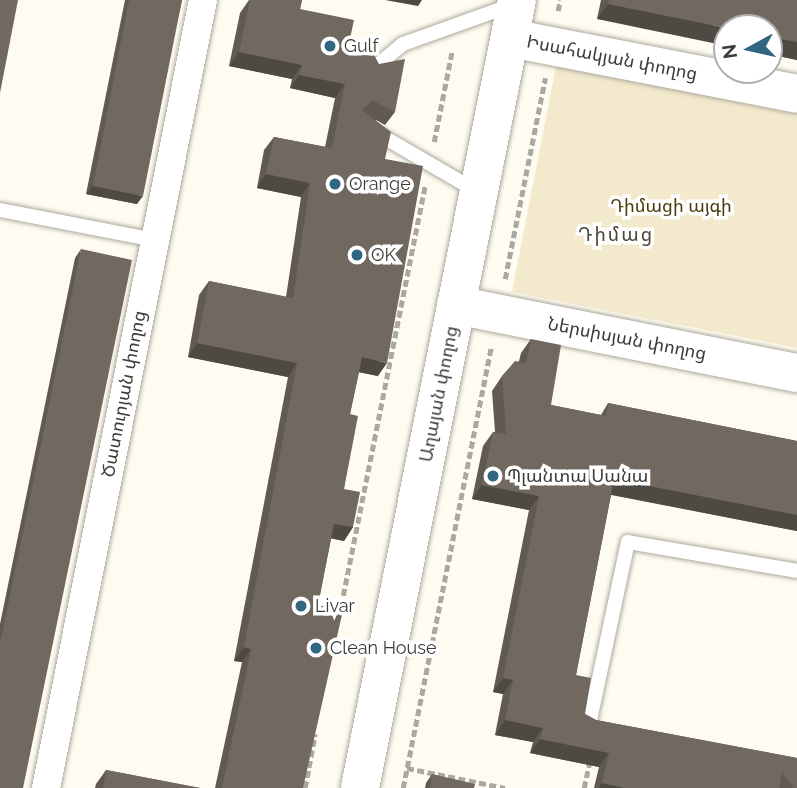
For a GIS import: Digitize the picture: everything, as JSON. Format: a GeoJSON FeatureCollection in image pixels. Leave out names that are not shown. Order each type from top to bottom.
{"type":"FeatureCollection","features":[{"type":"Feature","properties":{"kind":"main road","name":"Իսահակյան փողոց"},"geometry":{"type":"LineString","coordinates":[[515,14],[551,46],[797,94]]}},
{"type":"Feature","properties":{"kind":"main road","name":"Աղայան փողոց"},"geometry":{"type":"LineString","coordinates":[[360,788],[515,14]]}},
{"type":"Feature","properties":{"kind":"main road","name":"Ներսիսյան փողոց"},"geometry":{"type":"LineString","coordinates":[[456,305],[797,373]]}},
{"type":"Feature","properties":{"kind":"street","name":"Ծատուրյան փողոց"},"geometry":{"type":"LineString","coordinates":[[46,788],[203,0]]}},
{"type":"Feature","properties":{"kind":"lane"},"geometry":{"type":"LineString","coordinates":[[373,69],[403,44],[458,21],[515,14]]}},
{"type":"Feature","properties":{"kind":"lane"},"geometry":{"type":"LineString","coordinates":[[362,123],[429,167],[479,192]]}},
{"type":"Feature","properties":{"kind":"lane"},"geometry":{"type":"LineString","coordinates":[[0,209],[155,240]]}},
{"type":"Feature","properties":{"kind":"lane"},"geometry":{"type":"LineString","coordinates":[[589,724],[628,542],[797,571]]}},
{"type":"Feature","properties":{"kind":"path"},"geometry":{"type":"LineString","coordinates":[[403,788],[560,0]]}},
{"type":"Feature","properties":{"kind":"path"},"geometry":{"type":"LineString","coordinates":[[337,625],[458,21]]}},
{"type":"Feature","properties":{"kind":"path"},"geometry":{"type":"LineString","coordinates":[[304,788],[318,720]]}},
{"type":"Feature","properties":{"kind":"path"},"geometry":{"type":"LineString","coordinates":[[584,788],[591,752]]}},
{"type":"Feature","properties":{"kind":"path"},"geometry":{"type":"LineString","coordinates":[[407,768],[505,788]]}},
{"type":"Feature","properties":{"kind":"green space","name":"Դիմացի այգի"},"geometry":{"type":"Polygon","coordinates":[[[556,66],[797,113],[797,348],[512,292],[556,66]]]}},
{"type":"Feature","properties":{"kind":"building"},"geometry":{"type":"Polygon","coordinates":[[[0,0],[18,0],[0,93],[0,0]]]}},
{"type":"Feature","properties":{"kind":"building"},"geometry":{"type":"Polygon","coordinates":[[[129,0],[182,0],[143,196],[93,186],[129,0]]]}},
{"type":"Feature","properties":{"kind":"building"},"geometry":{"type":"Polygon","coordinates":[[[250,0],[302,0],[300,9],[354,20],[348,48],[373,53],[379,64],[405,59],[395,112],[372,100],[362,110],[391,132],[385,159],[423,166],[387,363],[362,357],[350,414],[358,416],[344,489],[360,492],[353,527],[334,524],[318,605],[343,610],[303,788],[222,788],[251,649],[244,647],[297,363],[197,343],[209,281],[293,298],[310,183],[266,174],[274,137],[332,148],[345,84],[299,75],[302,65],[239,52],[250,0]]]}},
{"type":"Feature","properties":{"kind":"building"},"geometry":{"type":"Polygon","coordinates":[[[609,0],[797,0],[797,42],[783,40],[783,14],[713,14],[713,25],[608,4],[609,0]]]}},
{"type":"Feature","properties":{"kind":"building"},"geometry":{"type":"Polygon","coordinates":[[[81,249],[132,260],[23,788],[0,788],[0,644],[81,249]]]}},
{"type":"Feature","properties":{"kind":"building"},"geometry":{"type":"Polygon","coordinates":[[[531,339],[561,345],[551,405],[606,416],[608,403],[797,441],[797,515],[614,479],[576,675],[591,678],[585,714],[596,720],[797,758],[797,788],[793,788],[782,772],[779,788],[625,788],[602,783],[609,753],[540,739],[543,728],[505,720],[513,680],[503,678],[539,496],[482,485],[493,432],[506,434],[502,376],[515,361],[526,363],[531,339]]]}},
{"type":"Feature","properties":{"kind":"building"},"geometry":{"type":"Polygon","coordinates":[[[106,770],[200,788],[103,788],[106,770]]]}},
{"type":"Feature","properties":{"kind":"building"},"geometry":{"type":"Polygon","coordinates":[[[432,774],[475,784],[474,788],[430,788],[432,774]]]}},
{"type":"Feature","properties":{"kind":"place","name":"Gulf"},"geometry":{"type":"Point","coordinates":[330,46]}},
{"type":"Feature","properties":{"kind":"place","name":"Orange"},"geometry":{"type":"Point","coordinates":[335,184]}},
{"type":"Feature","properties":{"kind":"place","name":"OK"},"geometry":{"type":"Point","coordinates":[357,255]}},
{"type":"Feature","properties":{"kind":"place","name":"Պլանտա Սանա"},"geometry":{"type":"Point","coordinates":[493,476]}},
{"type":"Feature","properties":{"kind":"place","name":"Livar"},"geometry":{"type":"Point","coordinates":[301,606]}},
{"type":"Feature","properties":{"kind":"place","name":"Clean House"},"geometry":{"type":"Point","coordinates":[316,648]}},
{"type":"Feature","properties":{"kind":"district","name":"Դիմաց"},"geometry":{"type":"Point","coordinates":[616,235]}}]}
